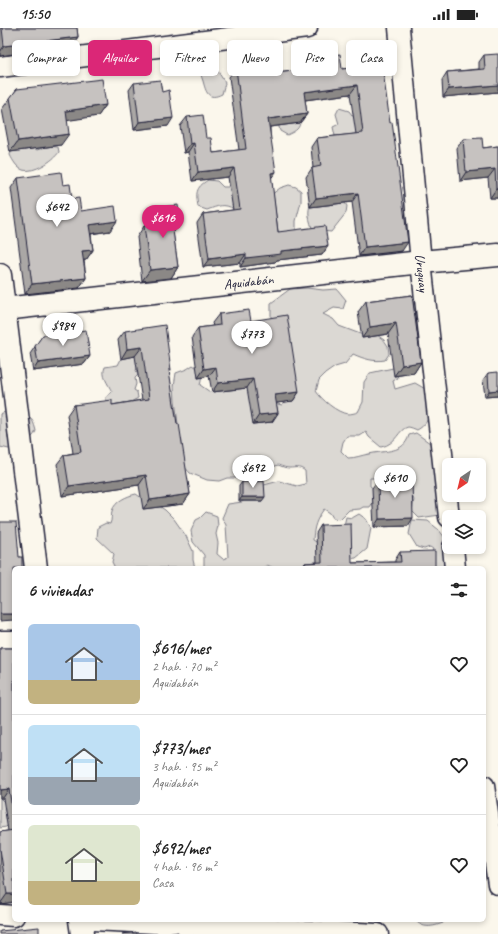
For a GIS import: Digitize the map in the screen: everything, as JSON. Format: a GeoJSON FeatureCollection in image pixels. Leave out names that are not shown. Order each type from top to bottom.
{"type":"FeatureCollection","features":[{"type":"Feature","properties":{"kind":"main road","name":"Aquidabán"},"geometry":{"type":"LineString","coordinates":[[2,309],[421,262],[498,255]]}},
{"type":"Feature","properties":{"kind":"main road"},"geometry":{"type":"LineString","coordinates":[[0,275],[2,309],[36,566]]}},
{"type":"Feature","properties":{"kind":"main road"},"geometry":{"type":"LineString","coordinates":[[0,642],[12,642]]}},
{"type":"Feature","properties":{"kind":"main road"},"geometry":{"type":"LineString","coordinates":[[80,922],[82,934]]}},
{"type":"Feature","properties":{"kind":"street"},"geometry":{"type":"LineString","coordinates":[[0,67],[307,28]]}},
{"type":"Feature","properties":{"kind":"street","name":"Uruguay"},"geometry":{"type":"LineString","coordinates":[[399,28],[421,262],[448,510]]}},
{"type":"Feature","properties":{"kind":"street"},"geometry":{"type":"LineString","coordinates":[[454,554],[455,566]]}},
{"type":"Feature","properties":{"kind":"street"},"geometry":{"type":"LineString","coordinates":[[486,800],[498,884]]}},
{"type":"Feature","properties":{"kind":"street"},"geometry":{"type":"LineString","coordinates":[[0,915],[12,916]]}},
{"type":"Feature","properties":{"kind":"street"},"geometry":{"type":"LineString","coordinates":[[133,922],[378,934]]}},
{"type":"Feature","properties":{"kind":"shaded area"},"geometry":{"type":"Polygon","coordinates":[[[219,73],[225,83],[222,94],[211,96],[205,89],[202,76],[219,76],[219,73]]]}},
{"type":"Feature","properties":{"kind":"shaded area"},"geometry":{"type":"Polygon","coordinates":[[[339,108],[349,111],[355,119],[368,126],[341,144],[335,136],[333,127],[339,124],[336,114],[339,108]]]}},
{"type":"Feature","properties":{"kind":"shaded area"},"geometry":{"type":"Polygon","coordinates":[[[295,117],[300,123],[297,129],[287,135],[280,131],[278,123],[295,117]]]}},
{"type":"Feature","properties":{"kind":"shaded area"},"geometry":{"type":"Polygon","coordinates":[[[29,145],[37,150],[48,146],[58,147],[59,152],[43,166],[32,170],[23,170],[17,166],[10,155],[12,146],[29,145]]]}},
{"type":"Feature","properties":{"kind":"shaded area"},"geometry":{"type":"Polygon","coordinates":[[[208,180],[217,181],[223,187],[228,187],[234,183],[234,209],[227,206],[218,206],[207,210],[198,207],[197,191],[208,180]]]}},
{"type":"Feature","properties":{"kind":"shaded area"},"geometry":{"type":"Polygon","coordinates":[[[289,185],[296,187],[301,191],[301,202],[296,221],[296,229],[293,235],[279,240],[271,195],[280,188],[289,185]]]}},
{"type":"Feature","properties":{"kind":"shaded area"},"geometry":{"type":"Polygon","coordinates":[[[313,197],[341,197],[347,206],[346,213],[331,232],[312,228],[309,213],[313,197]]]}},
{"type":"Feature","properties":{"kind":"shaded area"},"geometry":{"type":"Polygon","coordinates":[[[290,289],[337,289],[346,300],[343,309],[334,308],[323,314],[333,319],[339,326],[363,335],[377,335],[384,340],[388,346],[389,354],[385,360],[369,360],[353,354],[345,364],[335,367],[325,374],[319,380],[316,391],[325,402],[344,413],[349,414],[358,412],[363,402],[364,382],[370,373],[393,368],[398,378],[393,381],[395,389],[415,383],[427,390],[429,407],[428,418],[426,422],[417,430],[409,427],[405,428],[391,443],[381,447],[369,437],[366,432],[360,436],[347,436],[343,442],[341,451],[348,458],[354,458],[393,450],[403,445],[407,441],[409,435],[416,433],[434,446],[440,515],[419,518],[412,511],[414,500],[409,489],[408,477],[402,479],[393,474],[384,478],[370,478],[370,486],[375,490],[373,502],[370,507],[349,510],[340,519],[333,518],[330,513],[324,509],[317,520],[314,531],[313,540],[321,545],[341,538],[346,517],[352,518],[359,514],[366,519],[371,528],[367,549],[356,558],[347,559],[331,566],[204,566],[204,555],[193,542],[191,531],[196,520],[206,512],[217,516],[217,554],[223,559],[228,557],[226,525],[222,518],[228,504],[242,502],[264,485],[279,481],[297,486],[306,484],[305,471],[299,468],[288,468],[278,465],[255,474],[245,472],[238,478],[227,478],[219,481],[207,480],[190,473],[183,465],[175,400],[174,386],[176,373],[193,365],[201,374],[200,385],[210,392],[236,378],[273,403],[282,405],[286,399],[271,320],[271,303],[290,289]]]}},
{"type":"Feature","properties":{"kind":"shaded area"},"geometry":{"type":"Polygon","coordinates":[[[132,349],[144,360],[136,370],[138,375],[135,378],[136,384],[134,390],[137,392],[138,398],[125,405],[106,411],[106,397],[112,392],[104,376],[105,367],[118,365],[121,359],[132,349]]]}},
{"type":"Feature","properties":{"kind":"shaded area"},"geometry":{"type":"Polygon","coordinates":[[[10,410],[28,415],[36,431],[28,440],[9,449],[0,447],[0,414],[10,410]]]}},
{"type":"Feature","properties":{"kind":"shaded area"},"geometry":{"type":"Polygon","coordinates":[[[136,494],[149,503],[156,504],[165,510],[174,519],[186,536],[193,551],[194,566],[114,566],[112,562],[114,554],[97,538],[98,527],[106,523],[110,524],[114,507],[125,498],[136,494]]]}},
{"type":"Feature","properties":{"kind":"shaded area"},"geometry":{"type":"Polygon","coordinates":[[[412,520],[428,521],[442,534],[442,554],[448,554],[449,566],[430,566],[433,549],[430,547],[424,549],[417,547],[409,534],[412,520]]]}},
{"type":"Feature","properties":{"kind":"shaded area"},"geometry":{"type":"Polygon","coordinates":[[[0,798],[6,807],[4,810],[7,814],[9,824],[6,827],[0,828],[0,798]]]}},
{"type":"Feature","properties":{"kind":"shaded area"},"geometry":{"type":"Polygon","coordinates":[[[417,922],[443,922],[428,926],[417,922]]]}},
{"type":"Feature","properties":{"kind":"building"},"geometry":{"type":"Polygon","coordinates":[[[2,28],[77,28],[78,37],[53,40],[12,40],[12,45],[4,46],[2,28]]]}},
{"type":"Feature","properties":{"kind":"building"},"geometry":{"type":"Polygon","coordinates":[[[338,54],[340,54],[342,69],[346,68],[346,76],[384,76],[390,123],[392,122],[408,242],[365,247],[358,193],[316,198],[312,168],[321,166],[317,138],[363,133],[357,85],[304,92],[307,114],[268,119],[276,172],[271,173],[278,232],[325,226],[328,246],[281,251],[281,254],[246,258],[246,254],[209,259],[203,214],[240,209],[234,168],[198,172],[194,143],[190,144],[187,117],[203,115],[206,138],[211,138],[213,153],[246,149],[237,76],[283,76],[283,72],[291,71],[291,76],[338,76],[338,54]]]}},
{"type":"Feature","properties":{"kind":"building"},"geometry":{"type":"Polygon","coordinates":[[[498,54],[498,85],[449,89],[447,72],[485,69],[484,55],[498,54]]]}},
{"type":"Feature","properties":{"kind":"building"},"geometry":{"type":"Polygon","coordinates":[[[102,79],[106,105],[66,111],[69,134],[18,141],[10,98],[17,89],[102,79]]]}},
{"type":"Feature","properties":{"kind":"building"},"geometry":{"type":"Polygon","coordinates":[[[160,80],[162,92],[169,90],[173,118],[139,122],[134,83],[160,80]]]}},
{"type":"Feature","properties":{"kind":"building"},"geometry":{"type":"Polygon","coordinates":[[[482,138],[483,148],[498,146],[498,189],[496,189],[495,169],[466,172],[463,139],[482,138]]]}},
{"type":"Feature","properties":{"kind":"building"},"geometry":{"type":"Polygon","coordinates":[[[61,172],[63,185],[70,184],[72,199],[79,198],[81,211],[115,206],[117,221],[89,225],[93,250],[82,251],[86,278],[32,284],[18,178],[61,172]]]}},
{"type":"Feature","properties":{"kind":"building"},"geometry":{"type":"Polygon","coordinates":[[[178,205],[180,222],[172,223],[178,267],[150,270],[144,226],[156,225],[154,208],[178,205]]]}},
{"type":"Feature","properties":{"kind":"building"},"geometry":{"type":"Polygon","coordinates":[[[412,295],[421,362],[402,365],[396,323],[370,327],[366,301],[412,295]]]}},
{"type":"Feature","properties":{"kind":"building"},"geometry":{"type":"Polygon","coordinates":[[[249,310],[251,321],[287,315],[299,392],[275,395],[278,413],[259,415],[253,379],[218,383],[216,367],[204,369],[198,328],[220,325],[219,314],[249,310]]]}},
{"type":"Feature","properties":{"kind":"building"},"geometry":{"type":"Polygon","coordinates":[[[165,325],[171,370],[169,370],[190,494],[150,500],[146,475],[69,486],[64,455],[81,452],[74,405],[112,400],[112,405],[149,399],[142,347],[127,349],[125,331],[165,325]]]}},
{"type":"Feature","properties":{"kind":"building"},"geometry":{"type":"Polygon","coordinates":[[[86,330],[90,356],[38,363],[35,346],[43,335],[86,330]]]}},
{"type":"Feature","properties":{"kind":"building"},"geometry":{"type":"Polygon","coordinates":[[[498,372],[498,390],[489,391],[488,373],[498,372]]]}},
{"type":"Feature","properties":{"kind":"building"},"geometry":{"type":"Polygon","coordinates":[[[378,480],[412,480],[413,518],[379,519],[378,480]]]}},
{"type":"Feature","properties":{"kind":"building"},"geometry":{"type":"Polygon","coordinates":[[[264,481],[265,497],[242,497],[242,482],[264,481]]]}},
{"type":"Feature","properties":{"kind":"building"},"geometry":{"type":"Polygon","coordinates":[[[0,522],[16,522],[19,557],[22,557],[22,566],[12,566],[12,614],[0,614],[0,522]]]}},
{"type":"Feature","properties":{"kind":"building"},"geometry":{"type":"Polygon","coordinates":[[[351,524],[352,563],[401,562],[400,552],[435,551],[435,566],[306,566],[305,563],[322,562],[321,525],[351,524]]]}},
{"type":"Feature","properties":{"kind":"building"},"geometry":{"type":"Polygon","coordinates":[[[0,648],[12,648],[12,809],[9,789],[0,790],[0,648]]]}},
{"type":"Feature","properties":{"kind":"building"},"geometry":{"type":"Polygon","coordinates":[[[12,830],[12,894],[7,894],[0,849],[0,832],[12,830]]]}},
{"type":"Feature","properties":{"kind":"building"},"geometry":{"type":"Polygon","coordinates":[[[39,927],[39,934],[0,934],[0,931],[39,927]]]}},
{"type":"Feature","properties":{"kind":"building"},"geometry":{"type":"Polygon","coordinates":[[[136,932],[137,934],[122,934],[136,932]]]}},
{"type":"Feature","properties":{"kind":"building"},"geometry":{"type":"Polygon","coordinates":[[[178,932],[178,934],[167,934],[178,932]]]}}]}
